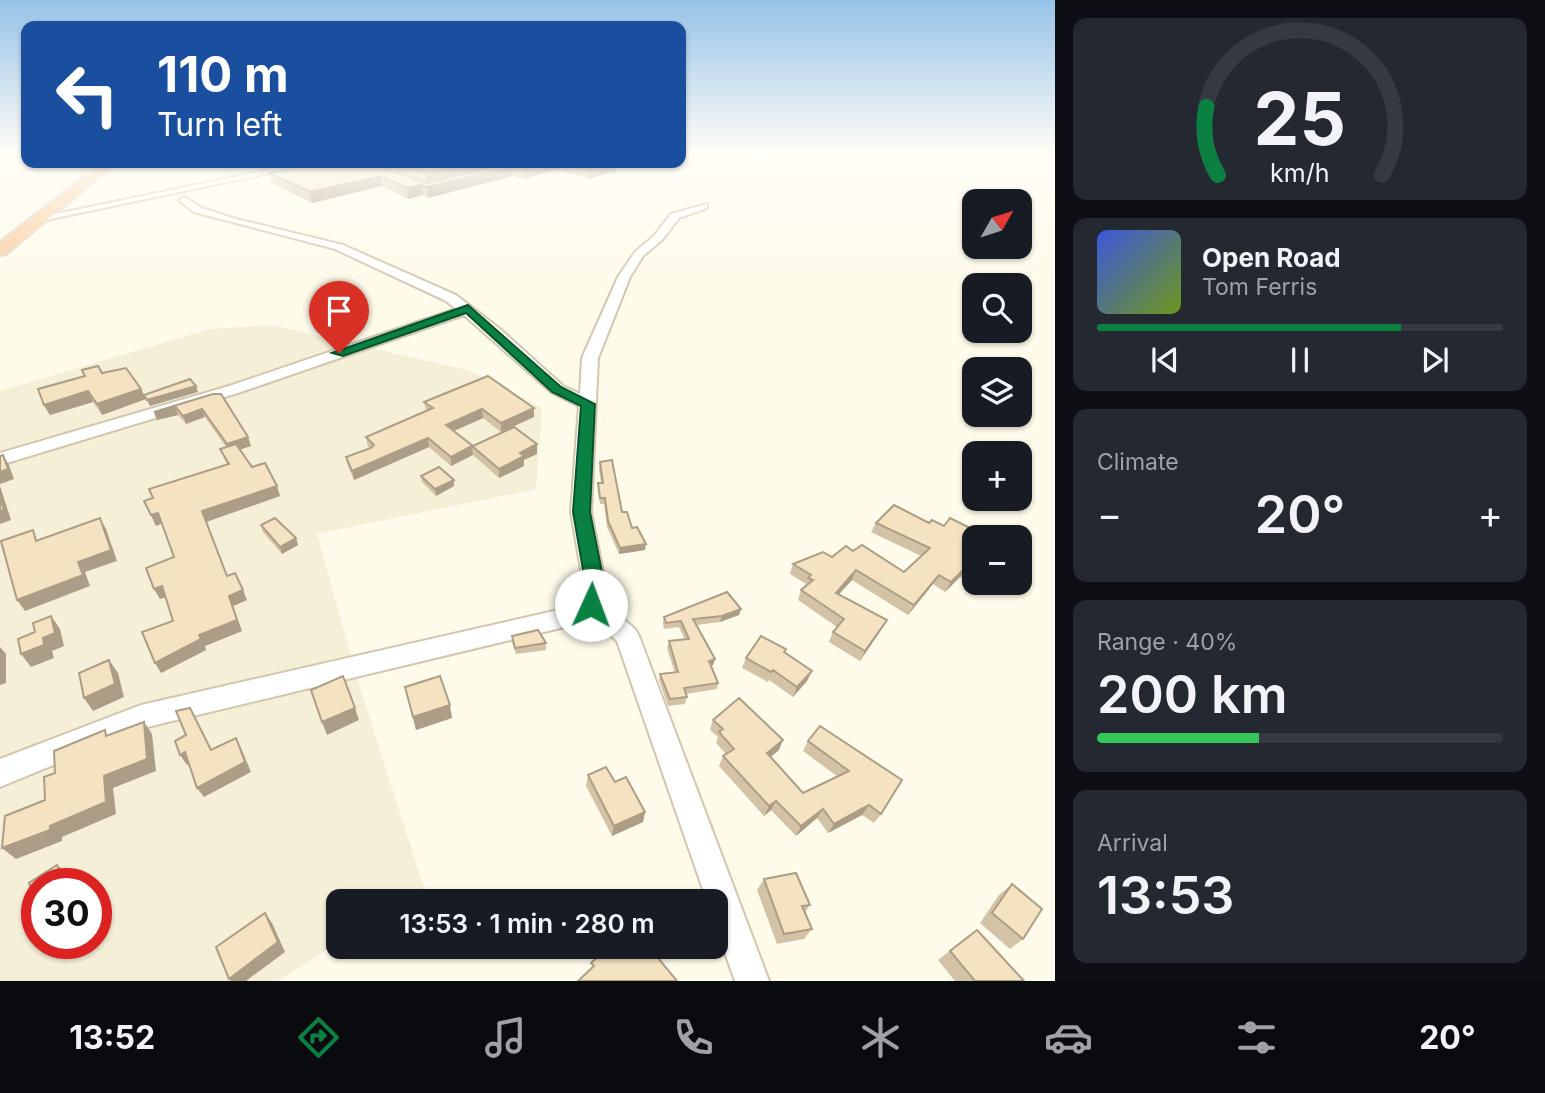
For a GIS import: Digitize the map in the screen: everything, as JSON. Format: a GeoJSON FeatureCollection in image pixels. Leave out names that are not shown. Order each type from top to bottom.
{"type":"FeatureCollection","features":[{"type":"Feature","properties":{"kind":"highway"},"geometry":{"type":"LineString","coordinates":[[0,250],[66,198]]}},
{"type":"Feature","properties":{"kind":"street"},"geometry":{"type":"LineString","coordinates":[[41,218],[143,198]]}},
{"type":"Feature","properties":{"kind":"street"},"geometry":{"type":"LineString","coordinates":[[184,201],[198,210],[229,220],[339,247],[451,298],[468,309],[556,389],[588,404]]}},
{"type":"Feature","properties":{"kind":"street"},"geometry":{"type":"LineString","coordinates":[[0,773],[141,717],[573,615],[591,605],[595,587],[582,512],[590,358],[624,277],[639,254],[658,238],[675,216],[703,206]]}},
{"type":"Feature","properties":{"kind":"street"},"geometry":{"type":"LineString","coordinates":[[0,458],[235,389],[468,309]]}},
{"type":"Feature","properties":{"kind":"street"},"geometry":{"type":"LineString","coordinates":[[591,605],[627,636],[752,981]]}},
{"type":"Feature","properties":{"kind":"shaded area"},"geometry":{"type":"Polygon","coordinates":[[[272,325],[471,371],[542,408],[536,489],[317,534],[360,688],[424,888],[326,889],[326,951],[278,981],[0,981],[0,391],[210,329],[272,325]]]}},
{"type":"Feature","properties":{"kind":"building"},"geometry":{"type":"Polygon","coordinates":[[[98,366],[102,373],[126,368],[141,389],[97,404],[88,391],[44,405],[38,389],[85,376],[82,370],[98,366]]]}},
{"type":"Feature","properties":{"kind":"building"},"geometry":{"type":"Polygon","coordinates":[[[488,376],[534,408],[501,423],[482,409],[446,425],[473,446],[514,427],[537,444],[520,453],[524,456],[499,469],[472,446],[451,457],[428,438],[352,471],[346,457],[374,445],[366,437],[433,408],[424,402],[488,376]]]}},
{"type":"Feature","properties":{"kind":"building"},"geometry":{"type":"Polygon","coordinates":[[[190,379],[196,386],[147,400],[144,395],[190,379]]]}},
{"type":"Feature","properties":{"kind":"building"},"geometry":{"type":"Polygon","coordinates":[[[213,394],[221,394],[248,437],[227,444],[202,409],[183,416],[175,406],[154,412],[213,394]]]}},
{"type":"Feature","properties":{"kind":"building"},"geometry":{"type":"Polygon","coordinates":[[[236,444],[252,467],[265,463],[277,486],[202,511],[227,576],[235,573],[243,590],[229,596],[237,620],[199,635],[201,639],[155,663],[142,632],[173,621],[162,586],[154,589],[146,568],[174,557],[158,513],[151,515],[144,501],[153,498],[149,489],[229,464],[220,449],[236,444]]]}},
{"type":"Feature","properties":{"kind":"building"},"geometry":{"type":"Polygon","coordinates":[[[3,455],[8,469],[0,472],[0,456],[3,455]]]}},
{"type":"Feature","properties":{"kind":"building"},"geometry":{"type":"Polygon","coordinates":[[[612,460],[622,512],[627,512],[632,528],[637,527],[646,544],[620,548],[608,521],[605,498],[600,498],[598,483],[603,483],[600,462],[612,460]]]}},
{"type":"Feature","properties":{"kind":"building"},"geometry":{"type":"Polygon","coordinates":[[[439,467],[454,480],[435,489],[421,476],[439,467]]]}},
{"type":"Feature","properties":{"kind":"building"},"geometry":{"type":"Polygon","coordinates":[[[894,505],[929,523],[932,520],[944,526],[950,518],[964,525],[962,571],[951,582],[939,575],[914,605],[856,570],[836,593],[887,620],[865,651],[833,632],[844,619],[801,590],[813,580],[808,578],[811,575],[793,564],[823,552],[832,557],[846,546],[853,551],[862,545],[904,572],[930,548],[876,523],[894,505]]]}},
{"type":"Feature","properties":{"kind":"building"},"geometry":{"type":"Polygon","coordinates":[[[100,518],[111,550],[78,562],[83,575],[17,600],[1,541],[33,530],[36,541],[100,518]]]}},
{"type":"Feature","properties":{"kind":"building"},"geometry":{"type":"Polygon","coordinates":[[[275,518],[296,538],[280,547],[261,525],[275,518]]]}},
{"type":"Feature","properties":{"kind":"building"},"geometry":{"type":"Polygon","coordinates":[[[727,592],[741,609],[722,616],[693,619],[715,659],[709,661],[718,683],[684,688],[687,697],[670,699],[660,674],[678,672],[669,641],[689,639],[681,621],[666,623],[664,617],[727,592]]]}},
{"type":"Feature","properties":{"kind":"building"},"geometry":{"type":"Polygon","coordinates":[[[51,616],[55,633],[43,638],[44,645],[21,654],[18,639],[35,632],[33,623],[51,616]]]}},
{"type":"Feature","properties":{"kind":"building"},"geometry":{"type":"Polygon","coordinates":[[[538,630],[546,643],[515,648],[512,636],[538,630]]]}},
{"type":"Feature","properties":{"kind":"building"},"geometry":{"type":"Polygon","coordinates":[[[761,636],[786,649],[784,652],[812,671],[797,687],[773,670],[771,672],[746,658],[761,636]]]}},
{"type":"Feature","properties":{"kind":"building"},"geometry":{"type":"Polygon","coordinates":[[[109,660],[115,684],[84,698],[79,673],[109,660]]]}},
{"type":"Feature","properties":{"kind":"building"},"geometry":{"type":"Polygon","coordinates":[[[343,676],[355,708],[322,722],[311,690],[343,676]]]}},
{"type":"Feature","properties":{"kind":"building"},"geometry":{"type":"Polygon","coordinates":[[[440,676],[450,705],[413,717],[405,687],[440,676]]]}},
{"type":"Feature","properties":{"kind":"building"},"geometry":{"type":"Polygon","coordinates":[[[739,698],[783,740],[767,753],[803,793],[849,771],[808,741],[820,726],[902,780],[881,814],[869,805],[834,824],[823,809],[801,826],[776,801],[769,806],[723,756],[734,749],[719,732],[723,729],[713,720],[739,698]]]}},
{"type":"Feature","properties":{"kind":"building"},"geometry":{"type":"Polygon","coordinates":[[[190,708],[211,750],[236,738],[245,762],[197,788],[185,752],[180,755],[175,741],[186,735],[176,711],[190,708]]]}},
{"type":"Feature","properties":{"kind":"building"},"geometry":{"type":"Polygon","coordinates":[[[144,722],[147,759],[104,776],[106,802],[50,826],[50,830],[2,848],[5,816],[45,800],[44,777],[55,773],[54,751],[105,730],[106,736],[144,722]]]}},
{"type":"Feature","properties":{"kind":"building"},"geometry":{"type":"Polygon","coordinates":[[[606,767],[615,782],[626,777],[645,812],[614,826],[588,775],[606,767]]]}},
{"type":"Feature","properties":{"kind":"building"},"geometry":{"type":"Polygon","coordinates":[[[796,873],[810,905],[802,906],[812,929],[784,934],[764,879],[796,873]]]}},
{"type":"Feature","properties":{"kind":"building"},"geometry":{"type":"Polygon","coordinates":[[[1012,884],[1042,909],[1023,939],[992,913],[1012,884]]]}},
{"type":"Feature","properties":{"kind":"building"},"geometry":{"type":"Polygon","coordinates":[[[265,913],[278,942],[229,979],[216,947],[265,913]]]}},
{"type":"Feature","properties":{"kind":"building"},"geometry":{"type":"Polygon","coordinates":[[[977,930],[1024,981],[975,981],[950,951],[977,930]]]}},
{"type":"Feature","properties":{"kind":"building"},"geometry":{"type":"Polygon","coordinates":[[[595,959],[659,959],[677,981],[578,981],[594,966],[591,963],[595,959]]]}},
{"type":"Feature","properties":{"kind":"route"},"geometry":{"type":"LineString","coordinates":[[339,353],[468,309],[556,389],[588,404],[582,512],[595,587],[591,605]]}}]}
